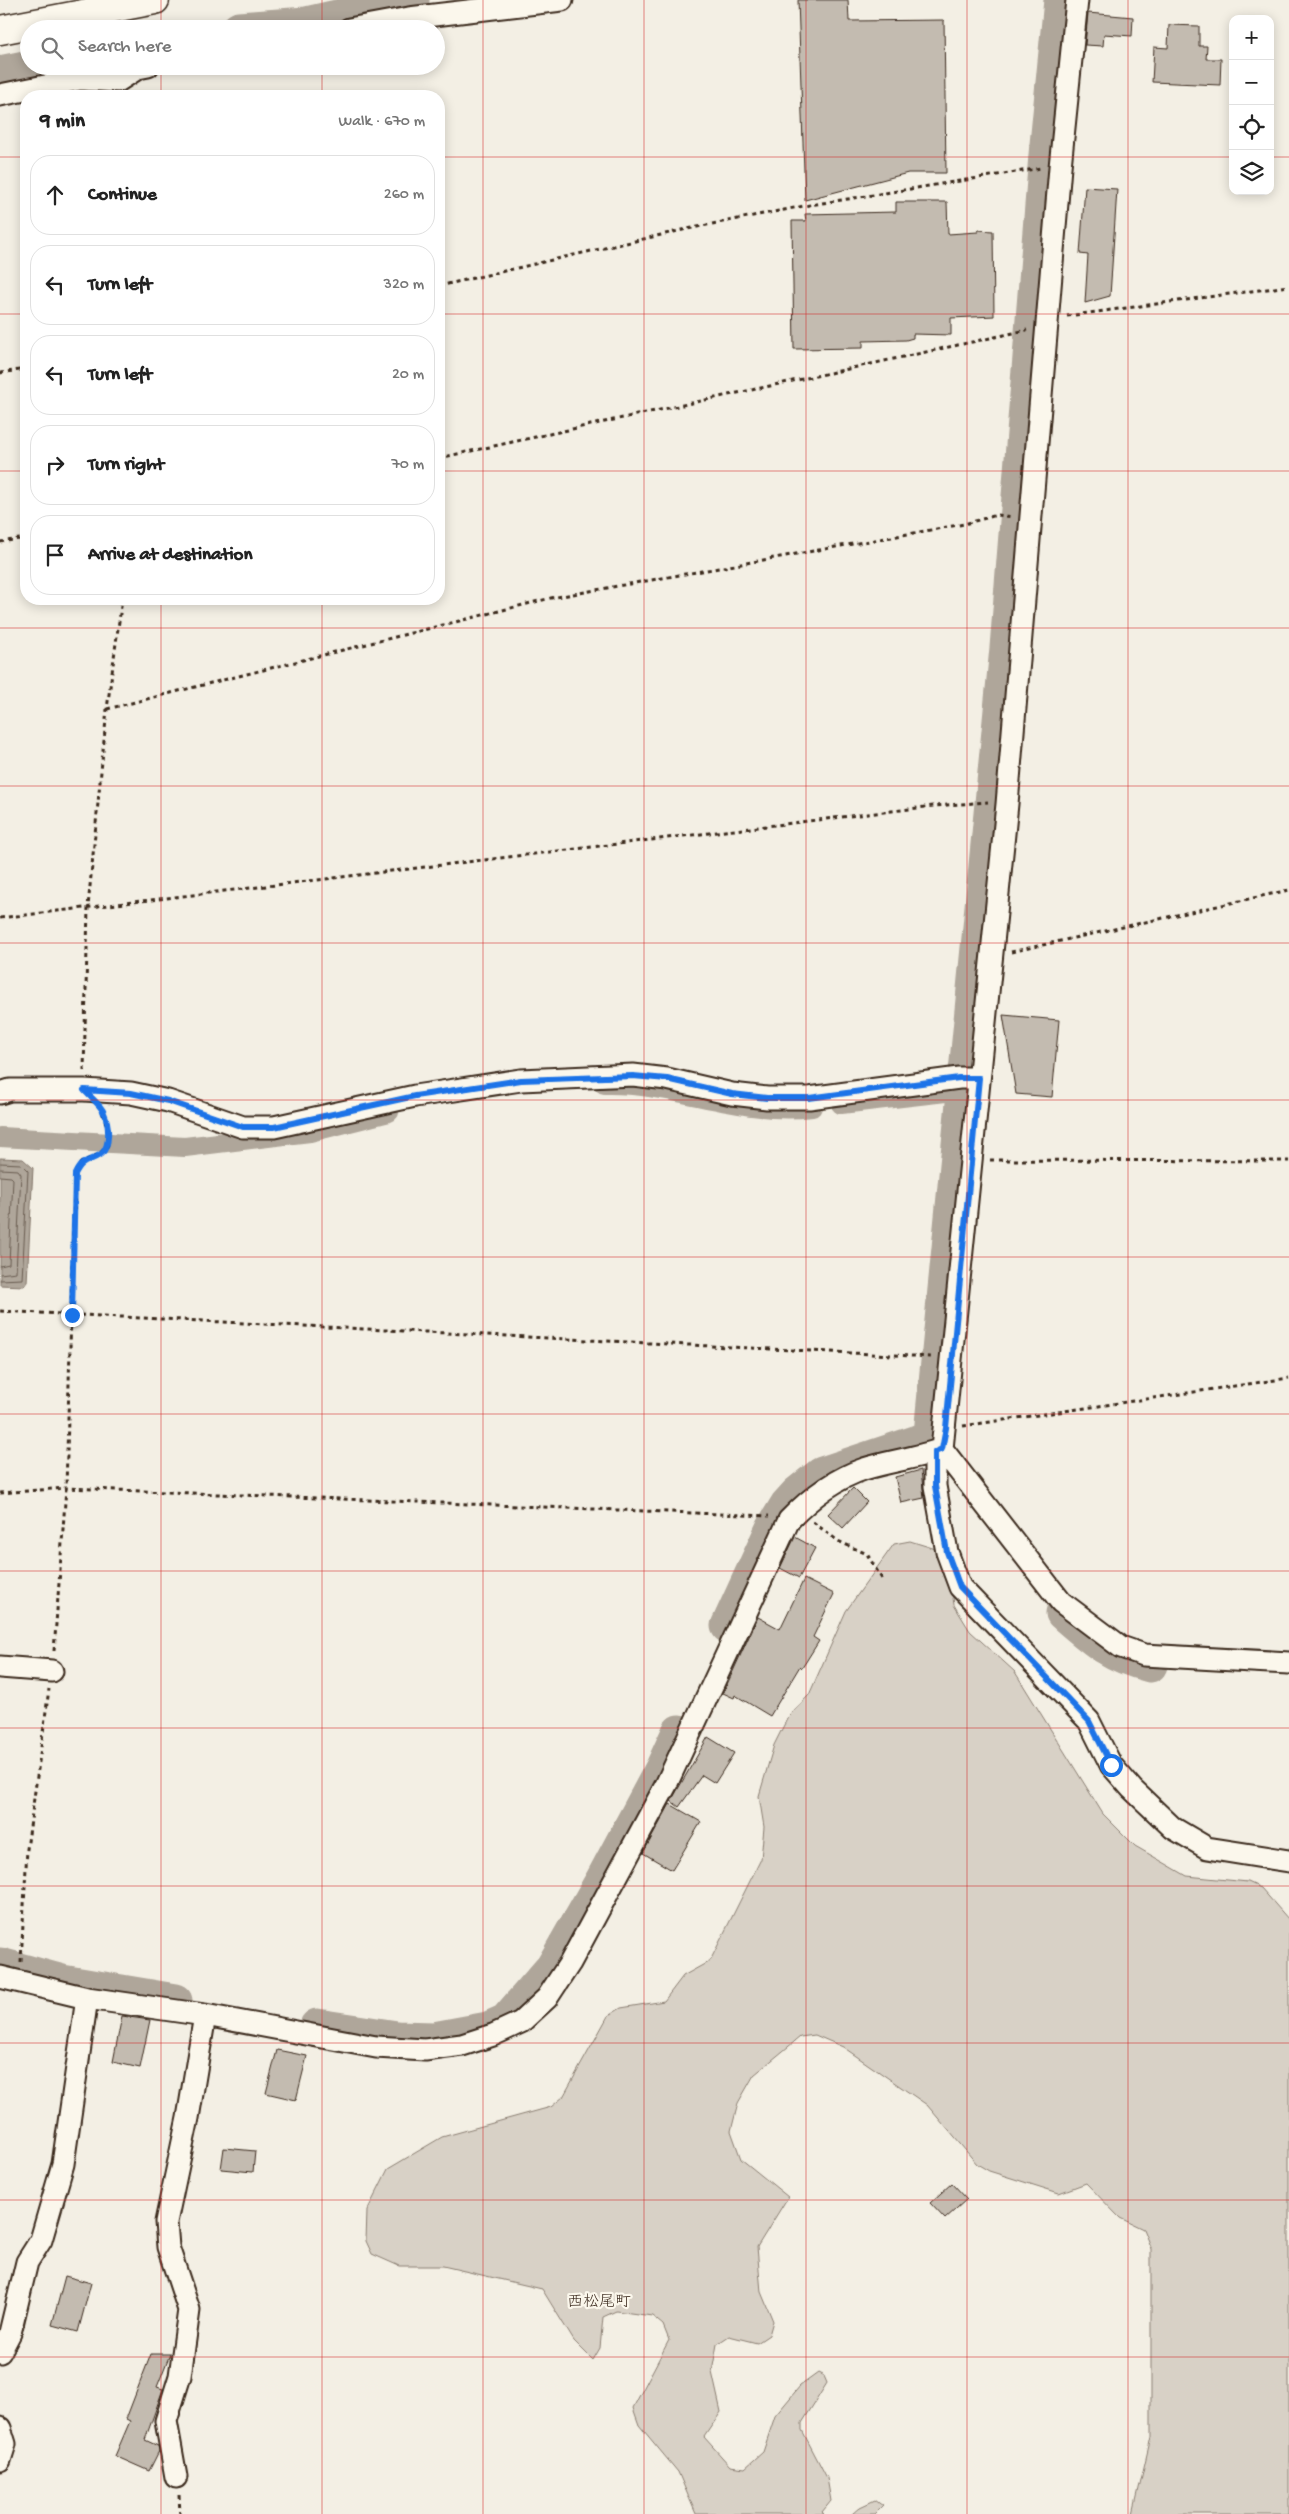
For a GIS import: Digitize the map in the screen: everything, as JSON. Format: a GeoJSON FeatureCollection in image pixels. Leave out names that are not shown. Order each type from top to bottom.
{"type":"FeatureCollection","features":[{"type":"Feature","properties":{"kind":"highway"},"geometry":{"type":"LineString","coordinates":[[52,20],[155,0]]}},
{"type":"Feature","properties":{"kind":"highway"},"geometry":{"type":"LineString","coordinates":[[0,30],[20,26]]}},
{"type":"Feature","properties":{"kind":"street"},"geometry":{"type":"LineString","coordinates":[[398,20],[562,0]]}},
{"type":"Feature","properties":{"kind":"street"},"geometry":{"type":"LineString","coordinates":[[1077,0],[993,956],[970,1078],[972,1160],[946,1428],[939,1451],[935,1486],[947,1552],[960,1587],[1089,1721],[1111,1765],[1127,1783],[1173,1828],[1208,1848],[1289,1861]]}},
{"type":"Feature","properties":{"kind":"street"},"geometry":{"type":"LineString","coordinates":[[25,90],[80,79],[118,81],[127,75]]}},
{"type":"Feature","properties":{"kind":"street"},"geometry":{"type":"LineString","coordinates":[[0,95],[20,91]]}},
{"type":"Feature","properties":{"kind":"street"},"geometry":{"type":"LineString","coordinates":[[0,1093],[10,1090],[84,1090],[131,1093],[168,1101],[243,1127],[274,1127],[415,1096],[521,1080],[633,1076],[667,1079],[741,1095],[767,1098],[809,1098],[970,1078]]}},
{"type":"Feature","properties":{"kind":"street"},"geometry":{"type":"LineString","coordinates":[[0,1977],[87,1998],[205,2015],[376,2047],[425,2050],[462,2046],[521,2022],[547,1998],[570,1964],[666,1784],[789,1520],[806,1502],[835,1482],[863,1470],[939,1451]]}},
{"type":"Feature","properties":{"kind":"street"},"geometry":{"type":"LineString","coordinates":[[939,1451],[1061,1602],[1120,1648],[1144,1655],[1289,1663]]}},
{"type":"Feature","properties":{"kind":"street"},"geometry":{"type":"LineString","coordinates":[[0,1667],[52,1671]]}},
{"type":"Feature","properties":{"kind":"street"},"geometry":{"type":"LineString","coordinates":[[0,2352],[10,2333],[27,2262],[41,2240],[63,2164],[87,1998]]}},
{"type":"Feature","properties":{"kind":"street"},"geometry":{"type":"LineString","coordinates":[[176,2478],[166,2421],[180,2376],[189,2310],[168,2247],[166,2222],[188,2118],[205,2015]]}},
{"type":"Feature","properties":{"kind":"street"},"geometry":{"type":"LineString","coordinates":[[0,2428],[5,2444],[0,2460]]}},
{"type":"Feature","properties":{"kind":"path"},"geometry":{"type":"LineString","coordinates":[[445,285],[686,229],[804,206],[1039,168]]}},
{"type":"Feature","properties":{"kind":"path"},"geometry":{"type":"LineString","coordinates":[[1048,319],[1289,286]]}},
{"type":"Feature","properties":{"kind":"path"},"geometry":{"type":"LineString","coordinates":[[445,457],[1024,330]]}},
{"type":"Feature","properties":{"kind":"path"},"geometry":{"type":"LineString","coordinates":[[0,373],[20,371]]}},
{"type":"Feature","properties":{"kind":"path"},"geometry":{"type":"LineString","coordinates":[[108,708],[551,598],[964,524],[997,515],[1011,517]]}},
{"type":"Feature","properties":{"kind":"path"},"geometry":{"type":"LineString","coordinates":[[0,542],[20,539]]}},
{"type":"Feature","properties":{"kind":"path"},"geometry":{"type":"LineString","coordinates":[[21,1967],[27,1849],[52,1671],[66,1488],[75,1174],[81,1163],[101,1154],[107,1147],[108,1139],[104,1113],[84,1090],[88,907],[108,708],[121,605]]}},
{"type":"Feature","properties":{"kind":"path"},"geometry":{"type":"LineString","coordinates":[[0,918],[924,807],[985,802]]}},
{"type":"Feature","properties":{"kind":"path"},"geometry":{"type":"LineString","coordinates":[[993,956],[1289,890]]}},
{"type":"Feature","properties":{"kind":"path"},"geometry":{"type":"LineString","coordinates":[[972,1160],[1289,1161]]}},
{"type":"Feature","properties":{"kind":"path"},"geometry":{"type":"LineString","coordinates":[[0,1311],[934,1357]]}},
{"type":"Feature","properties":{"kind":"path"},"geometry":{"type":"LineString","coordinates":[[946,1428],[1289,1378]]}},
{"type":"Feature","properties":{"kind":"path"},"geometry":{"type":"LineString","coordinates":[[0,1494],[66,1488],[777,1517]]}},
{"type":"Feature","properties":{"kind":"path"},"geometry":{"type":"LineString","coordinates":[[798,1511],[838,1541],[867,1554],[882,1579]]}},
{"type":"Feature","properties":{"kind":"shaded area"},"geometry":{"type":"Polygon","coordinates":[[[910,1541],[939,1550],[948,1561],[954,1605],[970,1631],[1015,1672],[1103,1814],[1135,1846],[1187,1876],[1248,1882],[1261,1888],[1289,1920],[1289,2514],[1133,2514],[1151,2437],[1151,2249],[1143,2229],[1120,2218],[1086,2183],[1059,2193],[989,2171],[977,2164],[927,2105],[843,2047],[815,2035],[800,2037],[754,2075],[738,2103],[731,2131],[741,2159],[788,2197],[757,2247],[761,2292],[773,2321],[769,2335],[757,2343],[729,2336],[717,2344],[712,2372],[721,2412],[704,2437],[730,2466],[745,2468],[763,2452],[775,2416],[800,2386],[818,2373],[824,2376],[827,2383],[802,2423],[802,2430],[827,2478],[831,2501],[822,2512],[824,2514],[696,2514],[678,2472],[639,2425],[633,2408],[669,2340],[663,2325],[652,2316],[616,2311],[603,2317],[600,2348],[593,2360],[574,2341],[542,2289],[443,2266],[399,2266],[372,2254],[366,2241],[367,2211],[388,2169],[442,2137],[551,2107],[563,2097],[608,2016],[621,2008],[664,2001],[683,1976],[710,1961],[761,1859],[764,1827],[759,1796],[774,1745],[788,1717],[809,1695],[846,1611],[894,1544],[910,1541]]]}},
{"type":"Feature","properties":{"kind":"shaded area"},"geometry":{"type":"Polygon","coordinates":[[[875,2500],[883,2506],[875,2514],[852,2514],[860,2507],[875,2500]]]}},
{"type":"Feature","properties":{"kind":"water"},"geometry":{"type":"Polygon","coordinates":[[[0,1158],[23,1159],[33,1168],[27,1282],[24,1286],[0,1285],[0,1158]]]}},
{"type":"Feature","properties":{"kind":"building"},"geometry":{"type":"Polygon","coordinates":[[[798,0],[848,0],[849,21],[944,20],[946,173],[908,173],[805,200],[798,0]]]}},
{"type":"Feature","properties":{"kind":"building"},"geometry":{"type":"Polygon","coordinates":[[[1088,13],[1133,17],[1132,36],[1104,34],[1103,46],[1085,45],[1088,13]]]}},
{"type":"Feature","properties":{"kind":"building"},"geometry":{"type":"Polygon","coordinates":[[[1169,25],[1199,26],[1199,46],[1207,46],[1206,59],[1221,59],[1220,85],[1152,82],[1154,47],[1168,48],[1169,25]]]}},
{"type":"Feature","properties":{"kind":"building"},"geometry":{"type":"Polygon","coordinates":[[[1085,187],[1117,189],[1110,296],[1085,303],[1088,255],[1080,254],[1085,187]]]}},
{"type":"Feature","properties":{"kind":"building"},"geometry":{"type":"Polygon","coordinates":[[[896,202],[947,202],[948,234],[978,232],[978,230],[993,231],[994,316],[951,318],[951,335],[913,334],[913,338],[906,340],[863,341],[863,348],[794,349],[792,221],[806,221],[805,214],[896,212],[896,202]]]}},
{"type":"Feature","properties":{"kind":"building"},"geometry":{"type":"Polygon","coordinates":[[[1003,1015],[1059,1020],[1052,1097],[1016,1094],[1003,1015]]]}},
{"type":"Feature","properties":{"kind":"building"},"geometry":{"type":"Polygon","coordinates":[[[921,1470],[924,1498],[901,1503],[895,1477],[921,1470]]]}},
{"type":"Feature","properties":{"kind":"building"},"geometry":{"type":"Polygon","coordinates":[[[853,1488],[867,1502],[843,1528],[828,1514],[853,1488]]]}},
{"type":"Feature","properties":{"kind":"building"},"geometry":{"type":"Polygon","coordinates":[[[795,1537],[815,1548],[799,1578],[780,1568],[795,1537]]]}},
{"type":"Feature","properties":{"kind":"building"},"geometry":{"type":"Polygon","coordinates":[[[804,1579],[834,1594],[813,1637],[819,1641],[802,1668],[800,1666],[770,1716],[735,1695],[734,1698],[723,1693],[758,1617],[780,1629],[804,1579]]]}},
{"type":"Feature","properties":{"kind":"building"},"geometry":{"type":"Polygon","coordinates":[[[708,1737],[734,1753],[715,1783],[702,1775],[679,1807],[671,1801],[708,1737]]]}},
{"type":"Feature","properties":{"kind":"building"},"geometry":{"type":"Polygon","coordinates":[[[670,1804],[701,1822],[672,1870],[643,1853],[670,1804]]]}},
{"type":"Feature","properties":{"kind":"building"},"geometry":{"type":"Polygon","coordinates":[[[122,2016],[150,2020],[140,2068],[113,2062],[122,2016]]]}},
{"type":"Feature","properties":{"kind":"building"},"geometry":{"type":"Polygon","coordinates":[[[277,2050],[307,2056],[296,2100],[266,2093],[277,2050]]]}},
{"type":"Feature","properties":{"kind":"building"},"geometry":{"type":"Polygon","coordinates":[[[224,2148],[255,2151],[253,2172],[221,2169],[224,2148]]]}},
{"type":"Feature","properties":{"kind":"building"},"geometry":{"type":"Polygon","coordinates":[[[952,2183],[967,2199],[945,2219],[930,2203],[952,2183]]]}},
{"type":"Feature","properties":{"kind":"building"},"geometry":{"type":"Polygon","coordinates":[[[65,2276],[91,2283],[78,2332],[52,2325],[65,2276]]]}},
{"type":"Feature","properties":{"kind":"building"},"geometry":{"type":"Polygon","coordinates":[[[151,2354],[170,2354],[157,2387],[163,2389],[145,2440],[158,2446],[159,2451],[149,2471],[115,2456],[130,2421],[126,2419],[151,2354]]]}},
{"type":"Feature","properties":{"kind":"waterway"},"geometry":{"type":"LineString","coordinates":[[324,20],[412,0]]}},
{"type":"Feature","properties":{"kind":"waterway"},"geometry":{"type":"LineString","coordinates":[[728,1626],[773,1528],[787,1505],[797,1494],[822,1474],[924,1440],[931,1434],[1007,648],[1046,155],[1061,0]]}},
{"type":"Feature","properties":{"kind":"waterway"},"geometry":{"type":"LineString","coordinates":[[0,73],[20,69]]}},
{"type":"Feature","properties":{"kind":"waterway"},"geometry":{"type":"LineString","coordinates":[[604,1084],[656,1088],[759,1107],[786,1109],[812,1107]]}},
{"type":"Feature","properties":{"kind":"waterway"},"geometry":{"type":"LineString","coordinates":[[841,1104],[963,1090]]}},
{"type":"Feature","properties":{"kind":"waterway"},"geometry":{"type":"LineString","coordinates":[[0,1137],[185,1147],[310,1132],[389,1112]]}},
{"type":"Feature","properties":{"kind":"waterway"},"geometry":{"type":"LineString","coordinates":[[1063,1613],[1084,1631],[1113,1651],[1150,1665]]}},
{"type":"Feature","properties":{"kind":"waterway"},"geometry":{"type":"LineString","coordinates":[[317,2026],[397,2038],[434,2039],[488,2029],[506,2021],[553,1967],[602,1881],[663,1767],[679,1732]]}},
{"type":"Feature","properties":{"kind":"waterway"},"geometry":{"type":"LineString","coordinates":[[0,1965],[62,1982],[175,2001]]}},
{"type":"Feature","properties":{"kind":"district","name":"西松尾町"},"geometry":{"type":"Point","coordinates":[599,2300]}},
{"type":"Feature","properties":{"kind":"route"},"geometry":{"type":"LineString","coordinates":[[72,1315],[75,1174],[81,1163],[101,1154],[107,1147],[108,1139],[104,1113],[84,1090],[131,1093],[168,1101],[243,1127],[274,1127],[415,1096],[521,1080],[580,1076],[633,1076],[667,1079],[732,1094],[767,1098],[809,1098],[959,1078],[979,1078],[951,1358],[946,1428],[942,1449],[935,1452],[935,1486],[947,1552],[960,1587],[1089,1721],[1111,1765]]}}]}
